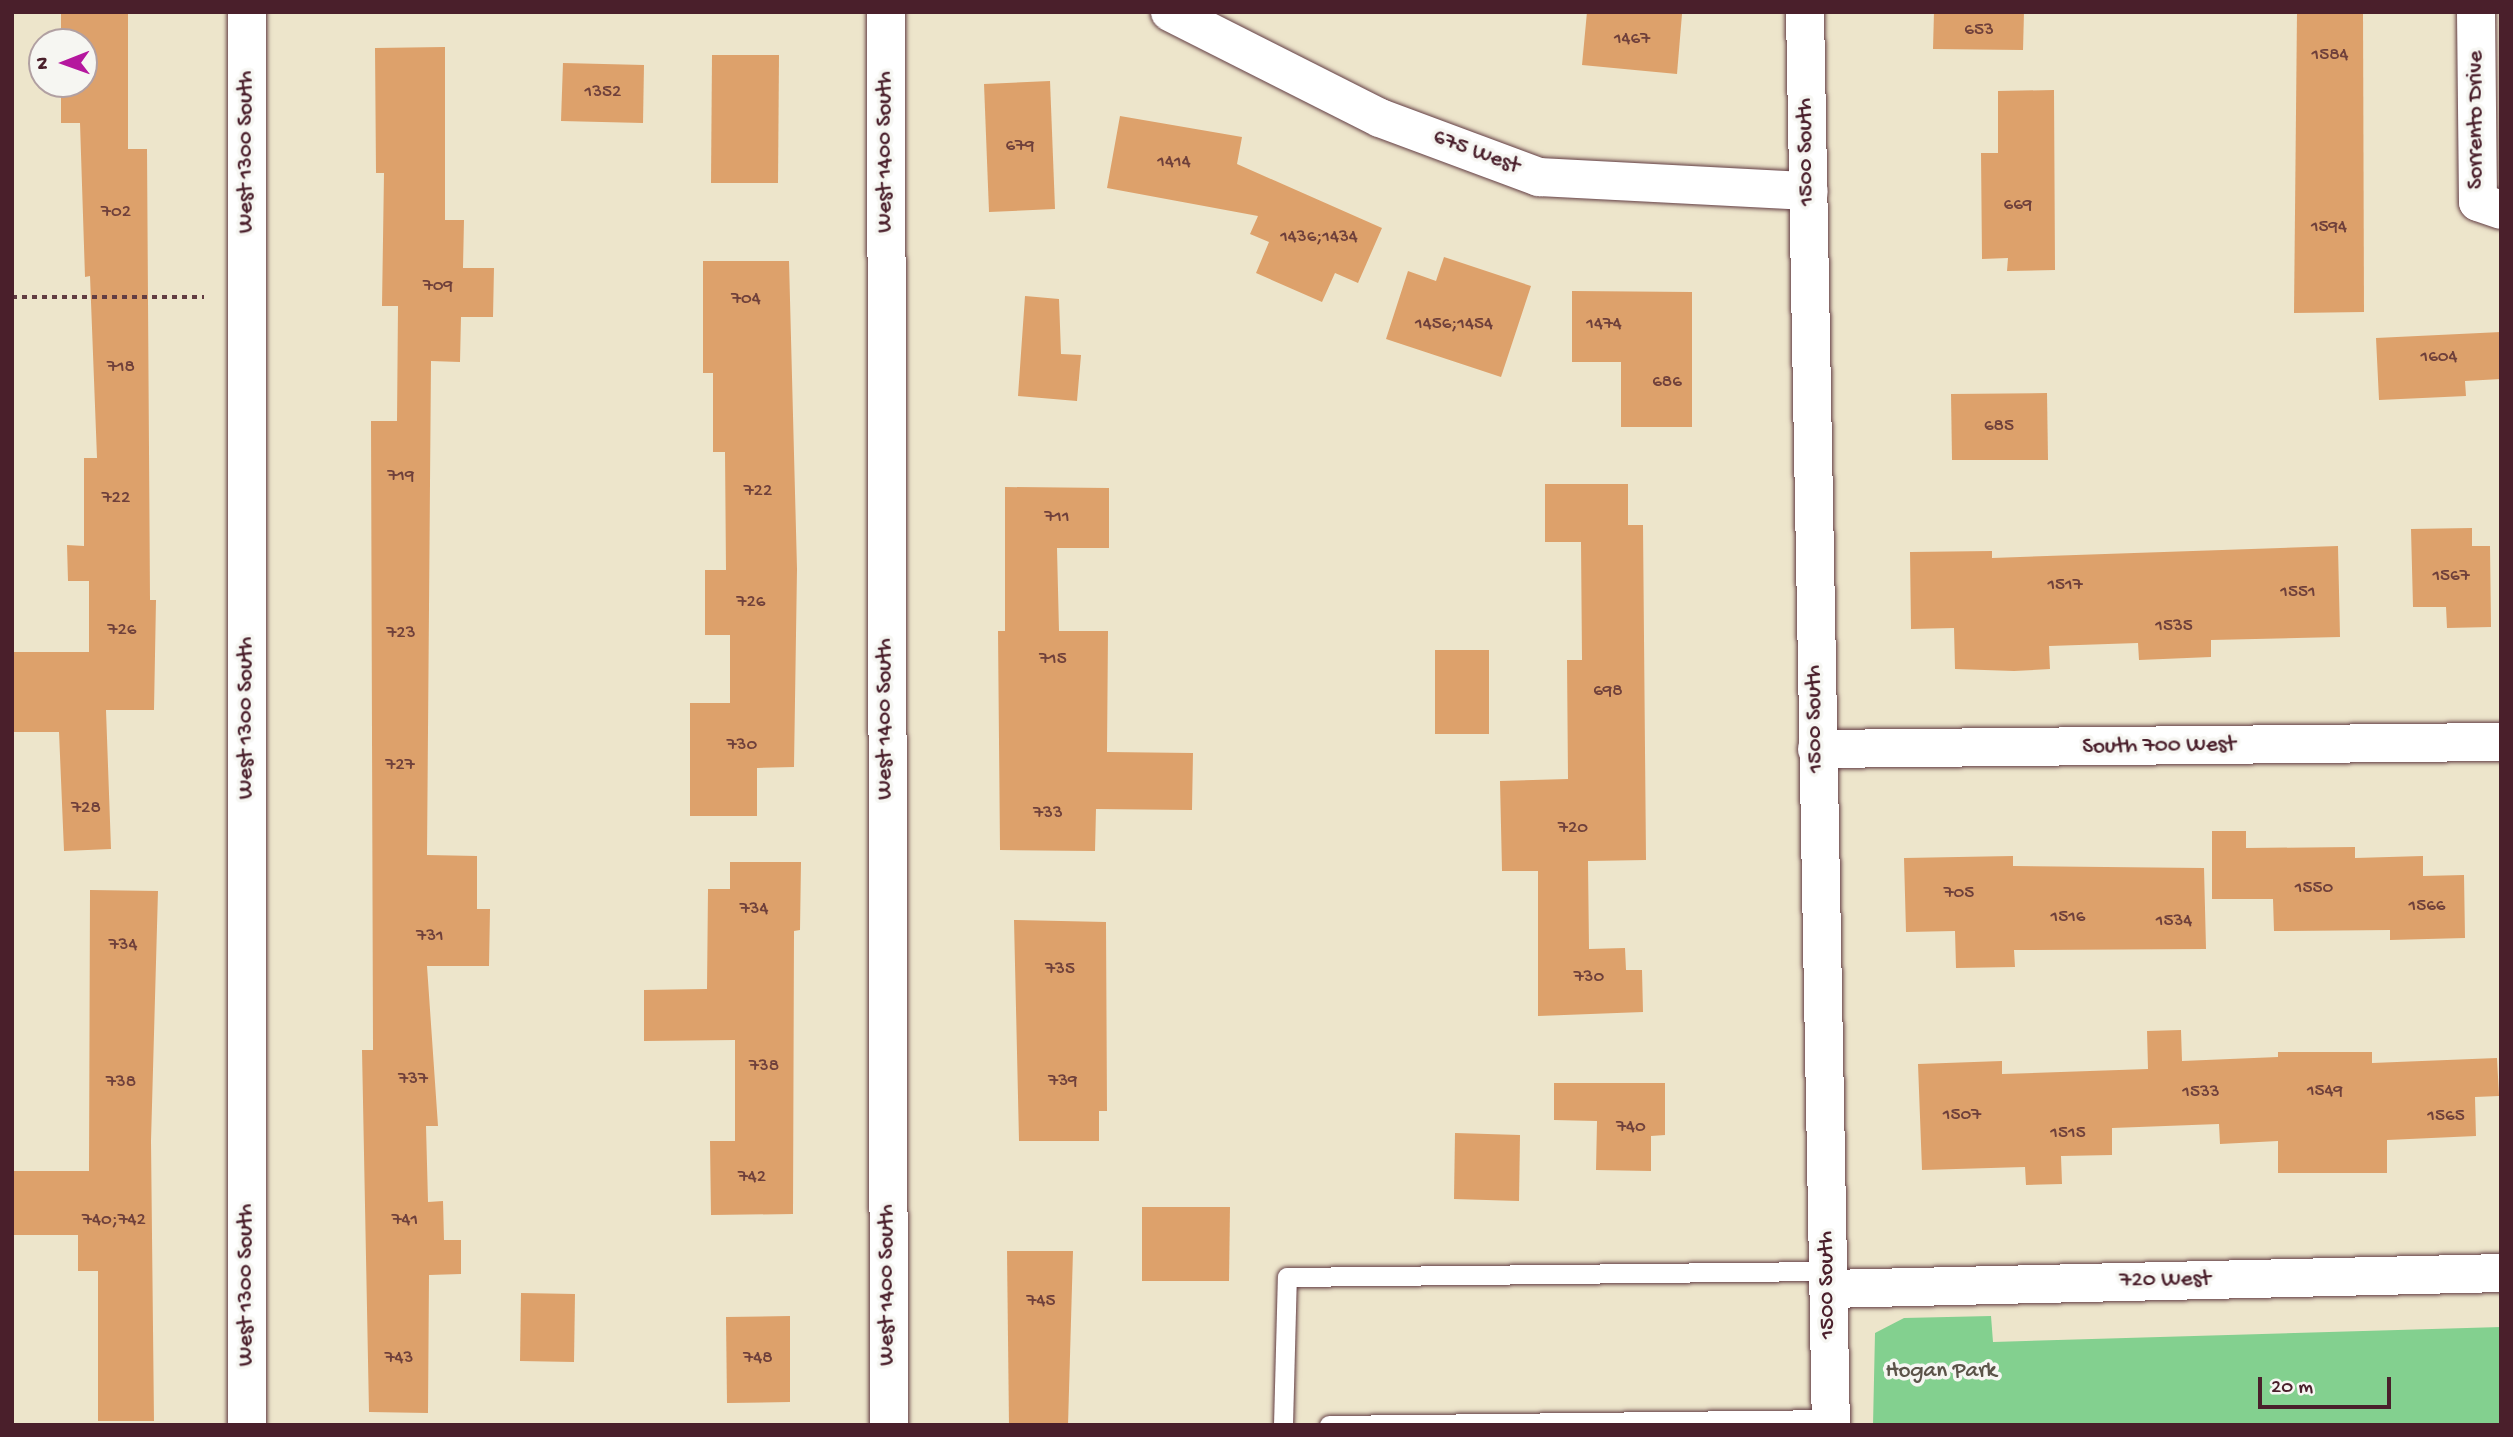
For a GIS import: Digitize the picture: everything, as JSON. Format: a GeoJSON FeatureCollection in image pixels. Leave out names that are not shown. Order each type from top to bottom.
{"type":"FeatureCollection","features":[{"type":"Feature","properties":{"kind":"street","name":"West 1300 South"},"geometry":{"type":"LineString","coordinates":[[247,12],[247,1425]]}},
{"type":"Feature","properties":{"kind":"street","name":"West 1400 South"},"geometry":{"type":"LineString","coordinates":[[886,12],[889,1425]]}},
{"type":"Feature","properties":{"kind":"street","name":"675 West"},"geometry":{"type":"LineString","coordinates":[[1170,12],[1380,118],[1539,177],[1809,191]]}},
{"type":"Feature","properties":{"kind":"street","name":"1500 South"},"geometry":{"type":"LineString","coordinates":[[1805,12],[1831,1422]]}},
{"type":"Feature","properties":{"kind":"street","name":"Sorrento Drive"},"geometry":{"type":"LineString","coordinates":[[2476,12],[2478,202],[2501,210]]}},
{"type":"Feature","properties":{"kind":"street","name":"South 700 West"},"geometry":{"type":"LineString","coordinates":[[1817,749],[2501,742]]}},
{"type":"Feature","properties":{"kind":"street","name":"720 West"},"geometry":{"type":"LineString","coordinates":[[1828,1280],[2501,1273]]}},
{"type":"Feature","properties":{"kind":"lane"},"geometry":{"type":"LineString","coordinates":[[1283,1425],[1287,1277],[1828,1280]]}},
{"type":"Feature","properties":{"kind":"lane"},"geometry":{"type":"LineString","coordinates":[[1329,1425],[1831,1422]]}},
{"type":"Feature","properties":{"kind":"path"},"geometry":{"type":"LineString","coordinates":[[12,297],[215,298]]}},
{"type":"Feature","properties":{"kind":"green space","name":"Hogan Park"},"geometry":{"type":"Polygon","coordinates":[[[1991,1316],[1993,1342],[2501,1327],[2501,1425],[1873,1425],[1875,1333],[1904,1318],[1991,1316]]]}},
{"type":"Feature","properties":{"kind":"building"},"geometry":{"type":"Polygon","coordinates":[[[61,12],[128,12],[128,149],[147,149],[150,600],[156,600],[154,710],[106,710],[111,849],[64,851],[59,732],[12,732],[12,652],[89,652],[89,581],[68,581],[67,545],[84,546],[84,458],[97,458],[90,276],[85,277],[80,123],[61,123],[61,98],[98,98],[98,28],[61,28],[61,12]]]}},
{"type":"Feature","properties":{"kind":"building"},"geometry":{"type":"Polygon","coordinates":[[[1587,12],[1682,14],[1677,74],[1582,65],[1587,12]]]}},
{"type":"Feature","properties":{"kind":"building"},"geometry":{"type":"Polygon","coordinates":[[[1934,12],[2024,12],[2023,50],[1933,49],[1934,12]]]}},
{"type":"Feature","properties":{"kind":"building"},"geometry":{"type":"Polygon","coordinates":[[[2297,12],[2363,12],[2364,312],[2294,313],[2297,12]]]}},
{"type":"Feature","properties":{"kind":"building"},"geometry":{"type":"Polygon","coordinates":[[[445,47],[445,220],[464,220],[463,268],[494,268],[493,317],[461,317],[460,362],[431,361],[427,855],[477,856],[477,909],[490,909],[489,966],[427,966],[438,1126],[426,1126],[428,1202],[443,1201],[444,1240],[461,1240],[461,1274],[429,1275],[428,1413],[369,1412],[362,1050],[373,1050],[371,421],[397,421],[398,306],[382,306],[384,173],[376,173],[375,48],[445,47]]]}},
{"type":"Feature","properties":{"kind":"building"},"geometry":{"type":"Polygon","coordinates":[[[712,55],[779,55],[778,183],[711,183],[712,55]]]}},
{"type":"Feature","properties":{"kind":"building"},"geometry":{"type":"Polygon","coordinates":[[[563,63],[644,65],[643,123],[561,121],[563,63]]]}},
{"type":"Feature","properties":{"kind":"building"},"geometry":{"type":"Polygon","coordinates":[[[1050,81],[1055,209],[989,212],[984,84],[1050,81]]]}},
{"type":"Feature","properties":{"kind":"building"},"geometry":{"type":"Polygon","coordinates":[[[2054,90],[2055,270],[2007,271],[2008,258],[1982,259],[1981,153],[1998,153],[1998,91],[2054,90]]]}},
{"type":"Feature","properties":{"kind":"building"},"geometry":{"type":"Polygon","coordinates":[[[1120,116],[1242,137],[1237,164],[1382,228],[1358,283],[1335,273],[1322,302],[1256,273],[1269,242],[1250,234],[1258,216],[1107,188],[1120,116]]]}},
{"type":"Feature","properties":{"kind":"building"},"geometry":{"type":"Polygon","coordinates":[[[1444,257],[1531,286],[1501,377],[1386,339],[1408,271],[1436,281],[1444,257]]]}},
{"type":"Feature","properties":{"kind":"building"},"geometry":{"type":"Polygon","coordinates":[[[703,261],[789,261],[797,569],[794,767],[757,768],[757,816],[690,816],[690,703],[730,703],[730,635],[705,635],[705,570],[726,570],[725,452],[713,452],[713,373],[703,373],[703,261]]]}},
{"type":"Feature","properties":{"kind":"building"},"geometry":{"type":"Polygon","coordinates":[[[1572,291],[1692,292],[1692,427],[1621,427],[1621,362],[1572,362],[1572,291]]]}},
{"type":"Feature","properties":{"kind":"building"},"geometry":{"type":"Polygon","coordinates":[[[1025,296],[1059,299],[1061,354],[1081,355],[1077,401],[1018,396],[1025,296]]]}},
{"type":"Feature","properties":{"kind":"building"},"geometry":{"type":"Polygon","coordinates":[[[2501,332],[2501,379],[2465,381],[2466,396],[2379,400],[2376,338],[2501,332]]]}},
{"type":"Feature","properties":{"kind":"building"},"geometry":{"type":"Polygon","coordinates":[[[2047,393],[2048,460],[1952,460],[1951,394],[2047,393]]]}},
{"type":"Feature","properties":{"kind":"building"},"geometry":{"type":"Polygon","coordinates":[[[1545,484],[1628,484],[1628,525],[1643,525],[1646,860],[1588,861],[1589,949],[1625,948],[1626,970],[1642,970],[1643,1012],[1538,1016],[1538,871],[1502,871],[1500,781],[1568,779],[1567,660],[1582,660],[1581,542],[1545,542],[1545,484]]]}},
{"type":"Feature","properties":{"kind":"building"},"geometry":{"type":"Polygon","coordinates":[[[1005,487],[1109,488],[1109,548],[1057,548],[1059,631],[1108,631],[1107,752],[1193,753],[1192,810],[1096,809],[1095,851],[1000,850],[998,631],[1005,631],[1005,487]]]}},
{"type":"Feature","properties":{"kind":"building"},"geometry":{"type":"Polygon","coordinates":[[[2472,528],[2472,546],[2490,546],[2491,627],[2447,628],[2446,607],[2413,607],[2411,529],[2472,528]]]}},
{"type":"Feature","properties":{"kind":"building"},"geometry":{"type":"Polygon","coordinates":[[[2338,546],[2340,637],[2211,640],[2211,657],[2139,660],[2138,643],[2049,646],[2050,669],[2014,671],[1955,669],[1954,628],[1911,629],[1910,552],[1992,551],[1992,558],[2338,546]]]}},
{"type":"Feature","properties":{"kind":"building"},"geometry":{"type":"Polygon","coordinates":[[[1435,650],[1489,650],[1489,734],[1435,734],[1435,650]]]}},
{"type":"Feature","properties":{"kind":"building"},"geometry":{"type":"Polygon","coordinates":[[[2212,831],[2246,831],[2246,848],[2355,847],[2355,858],[2423,856],[2423,876],[2464,875],[2465,938],[2390,940],[2390,930],[2274,931],[2273,899],[2212,899],[2212,831]]]}},
{"type":"Feature","properties":{"kind":"building"},"geometry":{"type":"Polygon","coordinates":[[[2013,856],[2013,866],[2204,868],[2206,949],[2014,950],[2015,967],[1956,968],[1955,931],[1906,932],[1904,858],[2013,856]]]}},
{"type":"Feature","properties":{"kind":"building"},"geometry":{"type":"Polygon","coordinates":[[[730,862],[801,862],[800,930],[794,931],[793,1214],[711,1215],[710,1141],[735,1141],[735,1040],[644,1041],[644,990],[707,989],[708,889],[730,889],[730,862]]]}},
{"type":"Feature","properties":{"kind":"building"},"geometry":{"type":"Polygon","coordinates":[[[90,890],[158,891],[151,1141],[154,1421],[98,1421],[98,1271],[78,1271],[78,1235],[12,1235],[12,1171],[89,1171],[90,890]]]}},
{"type":"Feature","properties":{"kind":"building"},"geometry":{"type":"Polygon","coordinates":[[[1014,920],[1106,922],[1107,1111],[1099,1111],[1099,1141],[1019,1141],[1014,920]]]}},
{"type":"Feature","properties":{"kind":"building"},"geometry":{"type":"Polygon","coordinates":[[[2181,1030],[2182,1061],[2278,1057],[2278,1052],[2372,1052],[2372,1063],[2497,1058],[2499,1096],[2475,1097],[2476,1136],[2387,1140],[2387,1173],[2278,1173],[2278,1141],[2220,1144],[2219,1124],[2112,1128],[2112,1155],[2061,1156],[2062,1184],[2026,1185],[2025,1167],[1922,1170],[1918,1064],[2002,1061],[2002,1074],[2148,1069],[2147,1031],[2181,1030]]]}},
{"type":"Feature","properties":{"kind":"building"},"geometry":{"type":"Polygon","coordinates":[[[1554,1083],[1665,1083],[1665,1135],[1651,1136],[1651,1171],[1596,1170],[1597,1121],[1554,1120],[1554,1083]]]}},
{"type":"Feature","properties":{"kind":"building"},"geometry":{"type":"Polygon","coordinates":[[[1455,1133],[1520,1135],[1519,1201],[1454,1199],[1455,1133]]]}},
{"type":"Feature","properties":{"kind":"building"},"geometry":{"type":"Polygon","coordinates":[[[1142,1207],[1230,1207],[1229,1281],[1142,1281],[1142,1207]]]}},
{"type":"Feature","properties":{"kind":"building"},"geometry":{"type":"Polygon","coordinates":[[[1007,1251],[1073,1251],[1068,1425],[1009,1425],[1007,1251]]]}},
{"type":"Feature","properties":{"kind":"building"},"geometry":{"type":"Polygon","coordinates":[[[521,1293],[575,1294],[574,1362],[520,1361],[521,1293]]]}},
{"type":"Feature","properties":{"kind":"building"},"geometry":{"type":"Polygon","coordinates":[[[790,1316],[790,1402],[727,1403],[726,1317],[790,1316]]]}}]}
